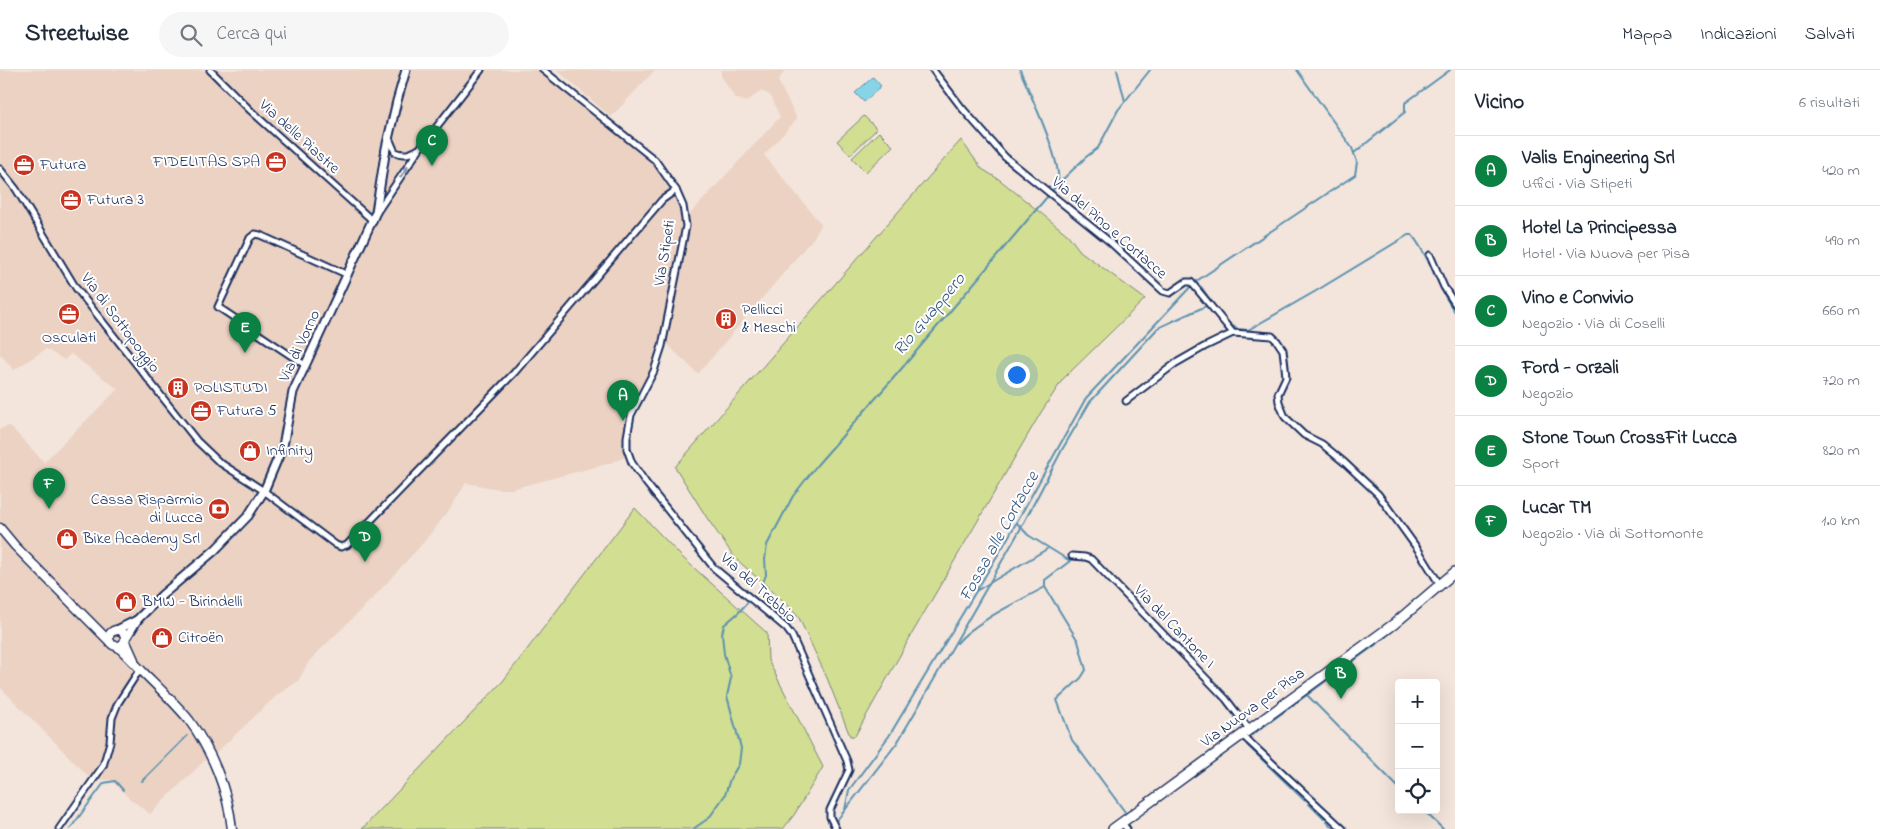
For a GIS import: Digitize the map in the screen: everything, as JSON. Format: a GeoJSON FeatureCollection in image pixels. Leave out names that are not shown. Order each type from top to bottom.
{"type":"FeatureCollection","features":[{"type":"Feature","properties":{"kind":"main road"},"geometry":{"type":"LineString","coordinates":[[0,528],[15,546],[189,720],[203,742],[222,784],[230,812],[232,829]]}},
{"type":"Feature","properties":{"kind":"main road","name":"Via Nuova per Pisa"},"geometry":{"type":"LineString","coordinates":[[1113,829],[1124,826],[1249,729],[1394,624],[1455,572]]}},
{"type":"Feature","properties":{"kind":"main road"},"geometry":{"type":"LineString","coordinates":[[95,625],[122,633],[138,667]]}},
{"type":"Feature","properties":{"kind":"main road"},"geometry":{"type":"LineString","coordinates":[[113,644],[111,634],[115,631]]}},
{"type":"Feature","properties":{"kind":"main road"},"geometry":{"type":"LineString","coordinates":[[113,644],[122,644],[124,640]]}},
{"type":"Feature","properties":{"kind":"street","name":"Via delle Piastre"},"geometry":{"type":"LineString","coordinates":[[210,70],[250,111],[373,221]]}},
{"type":"Feature","properties":{"kind":"street","name":"Via di Vorno"},"geometry":{"type":"LineString","coordinates":[[124,640],[138,620],[162,595],[220,546],[248,516],[264,491],[283,446],[294,392],[373,221],[397,101],[406,70]]}},
{"type":"Feature","properties":{"kind":"street"},"geometry":{"type":"LineString","coordinates":[[376,212],[420,148],[481,70]]}},
{"type":"Feature","properties":{"kind":"street","name":"Via Stipeti"},"geometry":{"type":"LineString","coordinates":[[543,70],[656,160],[676,190],[683,206],[686,226],[662,346],[654,371],[631,415],[629,424],[627,448],[632,463]]}},
{"type":"Feature","properties":{"kind":"street","name":"Via del Pino e Cortacce"},"geometry":{"type":"LineString","coordinates":[[933,70],[962,108],[1005,157],[1110,242],[1163,291],[1170,293],[1186,282],[1193,284],[1233,333]]}},
{"type":"Feature","properties":{"kind":"street"},"geometry":{"type":"LineString","coordinates":[[389,138],[395,152],[402,155],[409,155],[420,148]]}},
{"type":"Feature","properties":{"kind":"street","name":"Via di Sottopoggio"},"geometry":{"type":"LineString","coordinates":[[0,169],[16,189],[76,288],[186,430],[219,462],[264,491],[341,547],[347,545],[514,373],[662,200],[676,190]]}},
{"type":"Feature","properties":{"kind":"street"},"geometry":{"type":"LineString","coordinates":[[305,366],[218,307],[250,238],[254,234],[260,235],[349,276]]}},
{"type":"Feature","properties":{"kind":"street"},"geometry":{"type":"LineString","coordinates":[[1430,255],[1444,287],[1455,304]]}},
{"type":"Feature","properties":{"kind":"street"},"geometry":{"type":"LineString","coordinates":[[1126,401],[1176,363],[1233,333],[1272,336],[1283,350],[1286,377],[1278,394],[1285,416],[1304,435],[1322,444],[1345,462],[1378,494],[1419,551],[1440,585]]}},
{"type":"Feature","properties":{"kind":"street","name":"Via del Trebbio"},"geometry":{"type":"LineString","coordinates":[[632,463],[714,568],[786,628],[792,636],[847,760],[849,770],[830,810],[830,817],[836,829]]}},
{"type":"Feature","properties":{"kind":"street","name":"Via del Cantone I"},"geometry":{"type":"LineString","coordinates":[[1072,556],[1085,557],[1090,560],[1226,699],[1249,729]]}},
{"type":"Feature","properties":{"kind":"street","name":"Via di Vorno"},"geometry":{"type":"LineString","coordinates":[[115,631],[138,620]]}},
{"type":"Feature","properties":{"kind":"street"},"geometry":{"type":"LineString","coordinates":[[59,829],[103,766],[110,742],[112,718],[138,667]]}},
{"type":"Feature","properties":{"kind":"street"},"geometry":{"type":"LineString","coordinates":[[1241,735],[1343,829]]}},
{"type":"Feature","properties":{"kind":"shaded area"},"geometry":{"type":"Polygon","coordinates":[[[0,70],[538,70],[625,136],[655,163],[679,207],[682,229],[678,253],[655,359],[629,416],[624,434],[626,457],[607,464],[511,489],[499,489],[466,483],[447,513],[423,543],[372,599],[309,661],[298,681],[277,695],[217,752],[204,761],[150,814],[129,798],[111,780],[91,779],[0,687],[0,429],[10,426],[44,462],[118,389],[71,354],[64,360],[46,349],[14,370],[0,354],[0,70]]]}},
{"type":"Feature","properties":{"kind":"shaded area"},"geometry":{"type":"Polygon","coordinates":[[[557,70],[655,70],[611,117],[557,70]]]}},
{"type":"Feature","properties":{"kind":"shaded area"},"geometry":{"type":"Polygon","coordinates":[[[721,70],[785,70],[778,81],[797,119],[764,155],[821,224],[814,237],[698,374],[665,342],[689,215],[780,117],[770,95],[761,91],[746,102],[735,98],[721,76],[721,70]]]}},
{"type":"Feature","properties":{"kind":"green space"},"geometry":{"type":"Polygon","coordinates":[[[864,116],[877,129],[850,155],[837,141],[864,116]]]}},
{"type":"Feature","properties":{"kind":"green space"},"geometry":{"type":"Polygon","coordinates":[[[879,132],[893,146],[866,172],[852,158],[879,132]]]}},
{"type":"Feature","properties":{"kind":"green space"},"geometry":{"type":"Polygon","coordinates":[[[961,140],[982,169],[1000,180],[1068,235],[1080,251],[1145,299],[1063,379],[1040,414],[913,632],[855,736],[850,736],[827,678],[799,618],[789,606],[735,558],[675,467],[961,140]]]}},
{"type":"Feature","properties":{"kind":"green space"},"geometry":{"type":"Polygon","coordinates":[[[635,508],[683,558],[767,633],[768,660],[823,767],[794,815],[783,829],[362,829],[503,681],[635,508]]]}},
{"type":"Feature","properties":{"kind":"water"},"geometry":{"type":"Polygon","coordinates":[[[873,77],[881,86],[864,102],[855,93],[873,77]]]}},
{"type":"Feature","properties":{"kind":"waterway"},"geometry":{"type":"LineString","coordinates":[[1020,70],[1050,144],[1058,173],[1058,183]]}},
{"type":"Feature","properties":{"kind":"waterway"},"geometry":{"type":"LineString","coordinates":[[1117,70],[1125,101]]}},
{"type":"Feature","properties":{"kind":"waterway","name":"Rio Guappero"},"geometry":{"type":"LineString","coordinates":[[758,591],[766,575],[765,559],[767,545],[793,496],[817,465],[1058,184],[1098,148],[1118,110],[1150,70]]}},
{"type":"Feature","properties":{"kind":"waterway"},"geometry":{"type":"LineString","coordinates":[[837,820],[845,810],[849,790],[889,736],[1005,543],[1086,398],[1195,282],[1355,175],[1357,162],[1352,148],[1297,70]]}},
{"type":"Feature","properties":{"kind":"waterway"},"geometry":{"type":"LineString","coordinates":[[1354,153],[1405,112],[1405,103],[1450,70]]}},
{"type":"Feature","properties":{"kind":"waterway"},"geometry":{"type":"LineString","coordinates":[[1228,323],[1238,329],[1248,330],[1408,235],[1412,235],[1419,244],[1443,293],[1455,312]]}},
{"type":"Feature","properties":{"kind":"waterway"},"geometry":{"type":"LineString","coordinates":[[1195,282],[1202,288],[1220,314]]}},
{"type":"Feature","properties":{"kind":"waterway","name":"Fossa alle Cortacce"},"geometry":{"type":"LineString","coordinates":[[845,810],[897,743],[1021,528],[1063,448],[1090,402],[1158,328],[1206,306]]}},
{"type":"Feature","properties":{"kind":"waterway"},"geometry":{"type":"LineString","coordinates":[[1016,522],[1028,535],[1070,561],[1045,580],[1045,587],[1078,641],[1086,670],[1081,678],[1057,700],[1072,740],[1125,812]]}},
{"type":"Feature","properties":{"kind":"waterway"},"geometry":{"type":"LineString","coordinates":[[976,591],[1047,549]]}},
{"type":"Feature","properties":{"kind":"waterway"},"geometry":{"type":"LineString","coordinates":[[1383,639],[1455,578]]}},
{"type":"Feature","properties":{"kind":"waterway"},"geometry":{"type":"LineString","coordinates":[[957,643],[974,627],[1045,587]]}},
{"type":"Feature","properties":{"kind":"waterway","name":"Rio Guappero"},"geometry":{"type":"LineString","coordinates":[[693,829],[709,818],[725,795],[730,779],[739,764],[741,748],[727,696],[731,678],[724,654],[722,634],[724,625],[748,602]]}},
{"type":"Feature","properties":{"kind":"waterway"},"geometry":{"type":"LineString","coordinates":[[1252,735],[1378,643]]}},
{"type":"Feature","properties":{"kind":"waterway"},"geometry":{"type":"LineString","coordinates":[[1307,695],[1395,784]]}},
{"type":"Feature","properties":{"kind":"waterway"},"geometry":{"type":"LineString","coordinates":[[142,781],[187,736]]}},
{"type":"Feature","properties":{"kind":"waterway"},"geometry":{"type":"LineString","coordinates":[[1247,745],[1304,800]]}},
{"type":"Feature","properties":{"kind":"waterway"},"geometry":{"type":"LineString","coordinates":[[70,829],[104,783],[115,781],[123,790]]}},
{"type":"Feature","properties":{"kind":"waterway"},"geometry":{"type":"LineString","coordinates":[[1309,804],[1324,819]]}},
{"type":"Feature","properties":{"kind":"waterway"},"geometry":{"type":"LineString","coordinates":[[1427,814],[1443,829]]}},
{"type":"Feature","properties":{"kind":"waterway"},"geometry":{"type":"LineString","coordinates":[[1326,821],[1334,829]]}},
{"type":"Feature","properties":{"kind":"place","name":"FIDELITAS SPA"},"geometry":{"type":"Point","coordinates":[276,162]}},
{"type":"Feature","properties":{"kind":"place","name":"Futura"},"geometry":{"type":"Point","coordinates":[24,165]}},
{"type":"Feature","properties":{"kind":"place","name":"Vino e Convivio"},"geometry":{"type":"Point","coordinates":[432,166]}},
{"type":"Feature","properties":{"kind":"place","name":"Futura 3"},"geometry":{"type":"Point","coordinates":[71,200]}},
{"type":"Feature","properties":{"kind":"place","name":"Osculati"},"geometry":{"type":"Point","coordinates":[69,314]}},
{"type":"Feature","properties":{"kind":"place","name":"Pellicci & Meschi"},"geometry":{"type":"Point","coordinates":[726,319]}},
{"type":"Feature","properties":{"kind":"place","name":"Stone Town CrossFit Lucca"},"geometry":{"type":"Point","coordinates":[245,353]}},
{"type":"Feature","properties":{"kind":"place","name":"POLISTUDI"},"geometry":{"type":"Point","coordinates":[178,388]}},
{"type":"Feature","properties":{"kind":"place","name":"Futura 5"},"geometry":{"type":"Point","coordinates":[201,411]}},
{"type":"Feature","properties":{"kind":"place","name":"Valis Engineering Srl"},"geometry":{"type":"Point","coordinates":[623,421]}},
{"type":"Feature","properties":{"kind":"place","name":"Infinity"},"geometry":{"type":"Point","coordinates":[250,451]}},
{"type":"Feature","properties":{"kind":"place","name":"Lucar TM"},"geometry":{"type":"Point","coordinates":[49,509]}},
{"type":"Feature","properties":{"kind":"place","name":"Cassa Risparmio di Lucca"},"geometry":{"type":"Point","coordinates":[219,509]}},
{"type":"Feature","properties":{"kind":"place","name":"Bike Academy Srl"},"geometry":{"type":"Point","coordinates":[67,539]}},
{"type":"Feature","properties":{"kind":"place","name":"Ford - Orzali"},"geometry":{"type":"Point","coordinates":[365,562]}},
{"type":"Feature","properties":{"kind":"place","name":"BMW - Birindelli"},"geometry":{"type":"Point","coordinates":[126,602]}},
{"type":"Feature","properties":{"kind":"place","name":"Citroën"},"geometry":{"type":"Point","coordinates":[162,638]}},
{"type":"Feature","properties":{"kind":"place","name":"Hotel La Principessa"},"geometry":{"type":"Point","coordinates":[1341,699]}}]}
